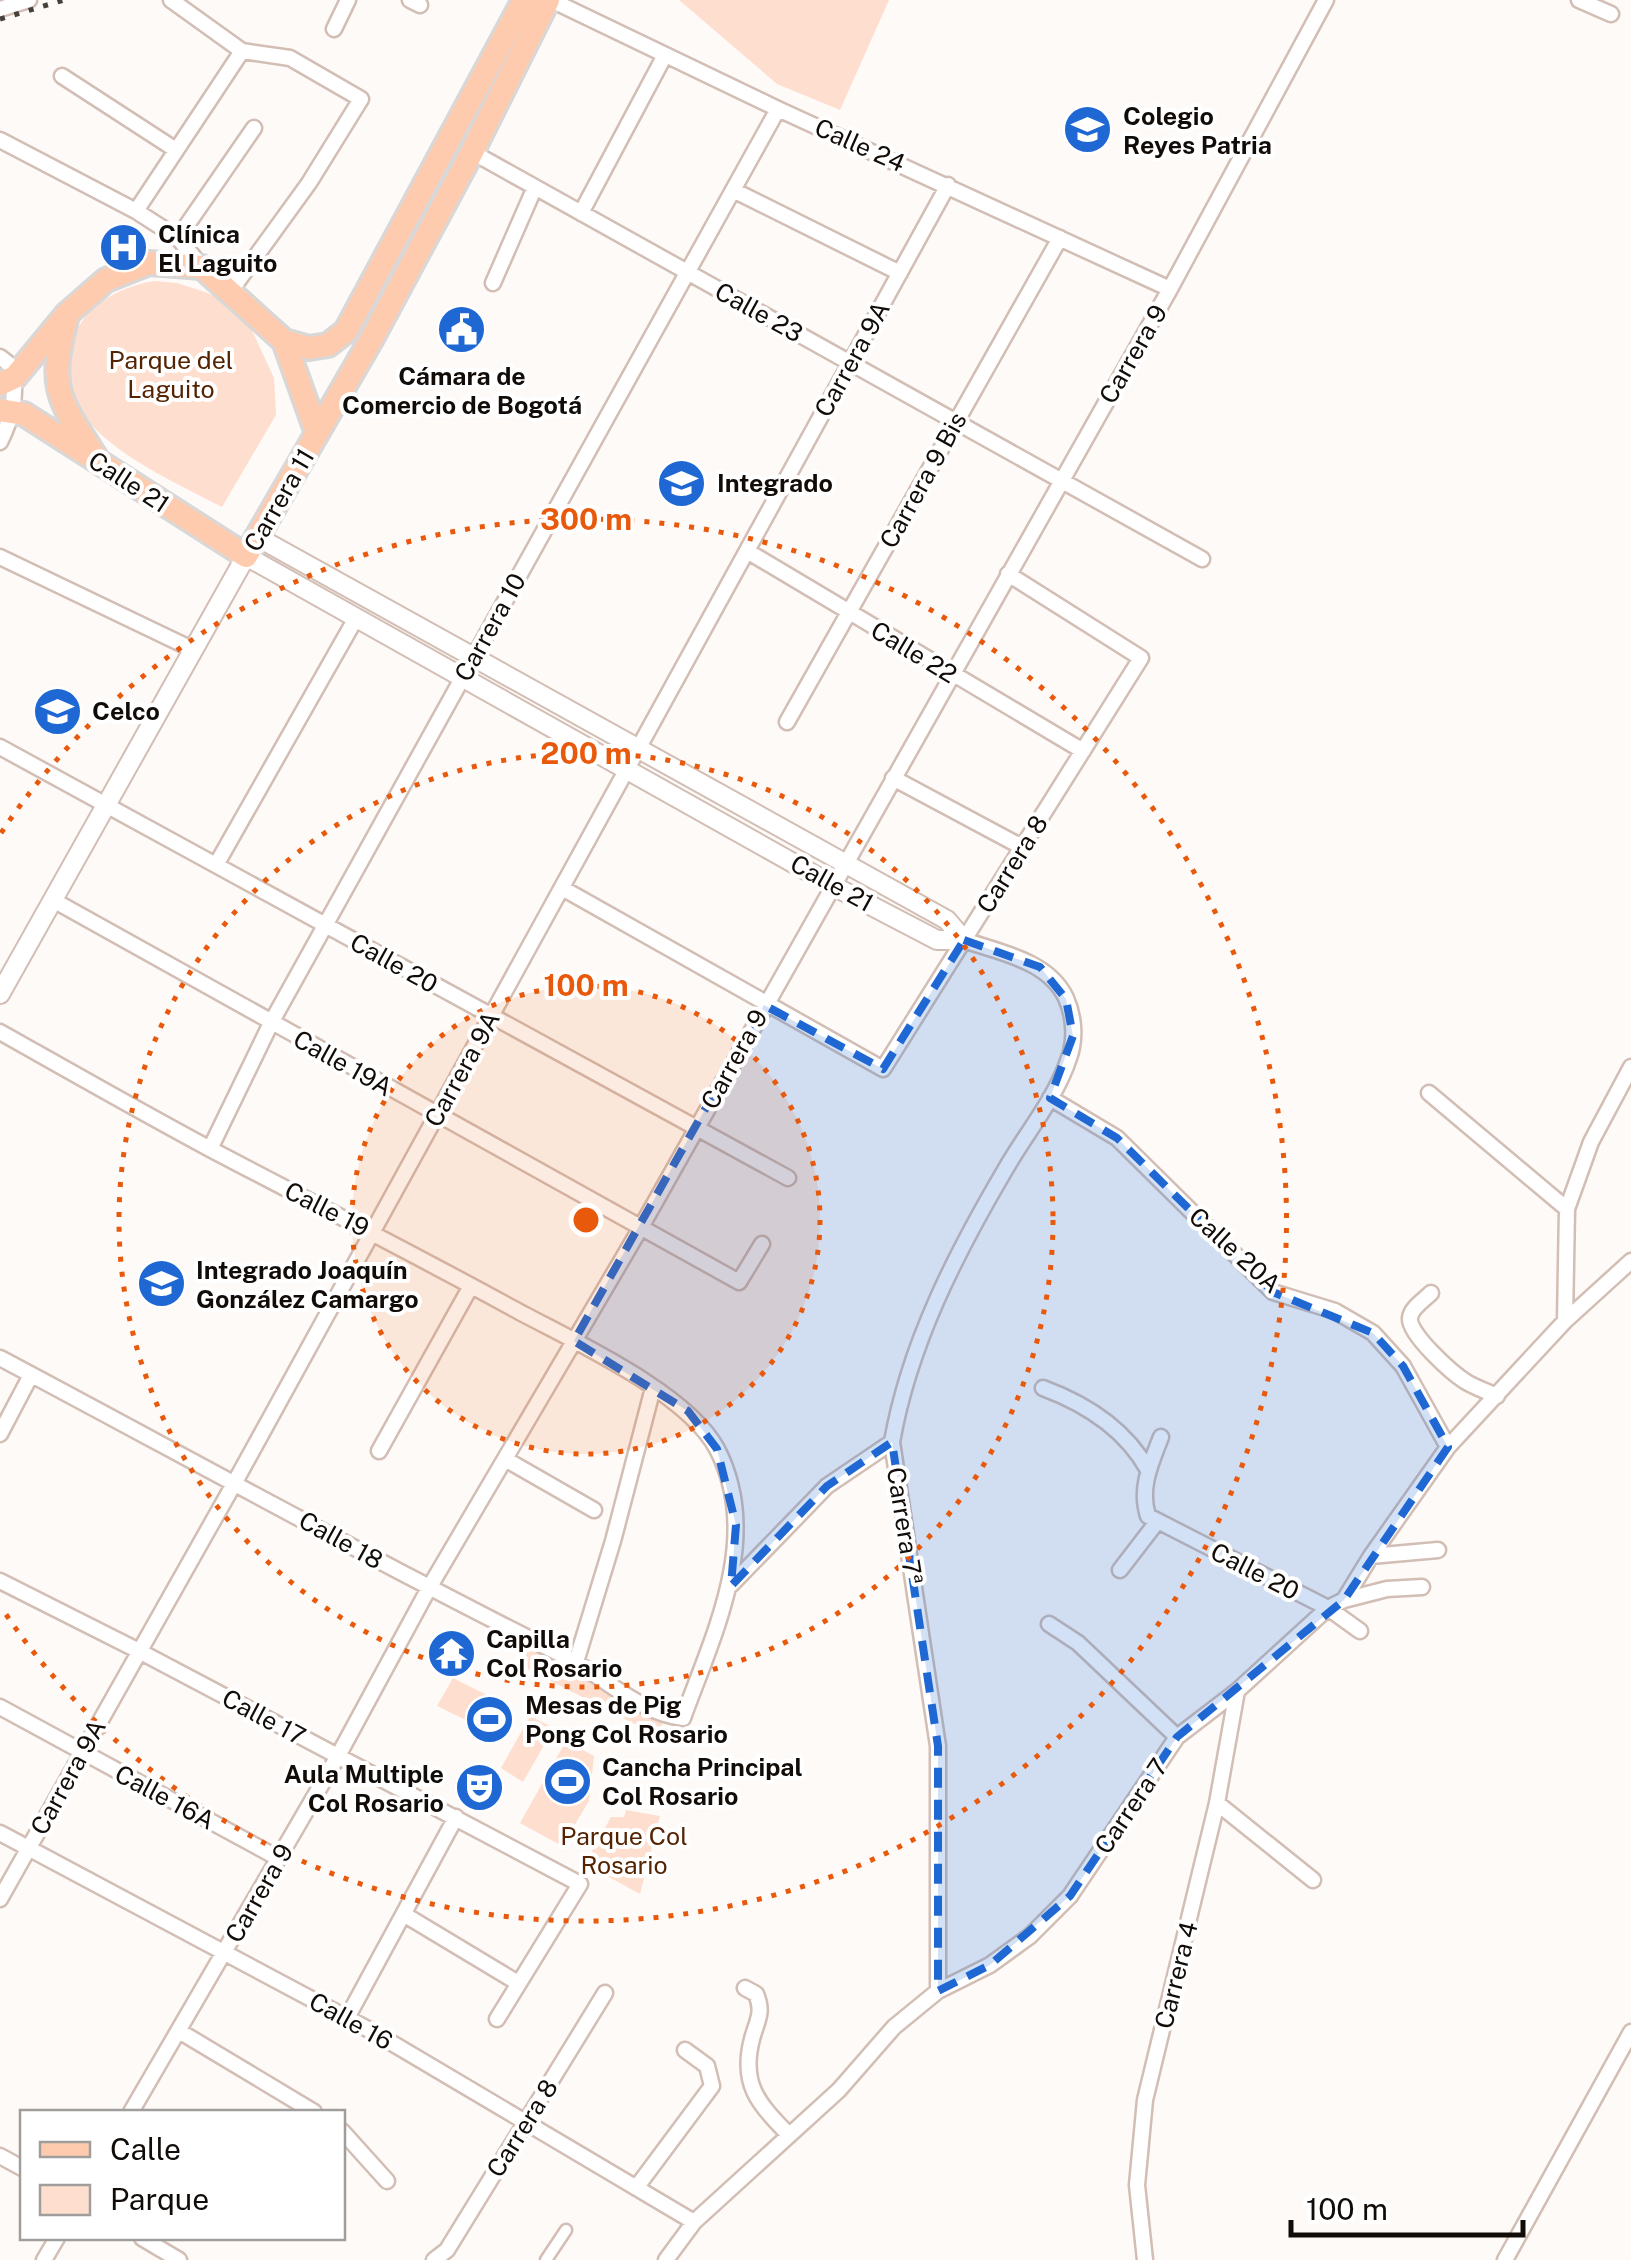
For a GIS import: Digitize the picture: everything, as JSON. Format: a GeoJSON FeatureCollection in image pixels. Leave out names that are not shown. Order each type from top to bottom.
{"type":"FeatureCollection","features":[{"type":"Feature","properties":{"kind":"main road"},"geometry":{"type":"LineString","coordinates":[[8,380],[67,314],[106,280],[149,263],[202,267],[284,341],[309,348],[328,345],[346,331],[524,0]]}},
{"type":"Feature","properties":{"kind":"main road","name":"Carrera 11"},"geometry":{"type":"LineString","coordinates":[[253,547],[371,340],[549,0]]}},
{"type":"Feature","properties":{"kind":"main road"},"geometry":{"type":"LineString","coordinates":[[67,314],[56,358],[55,384],[65,410],[99,463]]}},
{"type":"Feature","properties":{"kind":"main road"},"geometry":{"type":"LineString","coordinates":[[284,341],[317,432]]}},
{"type":"Feature","properties":{"kind":"main road","name":"Calle 21"},"geometry":{"type":"LineString","coordinates":[[7,411],[24,414],[99,463],[253,547]]}},
{"type":"Feature","properties":{"kind":"street"},"geometry":{"type":"LineString","coordinates":[[0,9],[30,0]]}},
{"type":"Feature","properties":{"kind":"street"},"geometry":{"type":"LineString","coordinates":[[171,0],[242,51],[290,58],[360,98],[309,183],[230,292]]}},
{"type":"Feature","properties":{"kind":"street"},"geometry":{"type":"LineString","coordinates":[[334,29],[348,0]]}},
{"type":"Feature","properties":{"kind":"street","name":"Calle 24"},"geometry":{"type":"LineString","coordinates":[[549,0],[1170,289]]}},
{"type":"Feature","properties":{"kind":"street","name":"Carrera 9"},"geometry":{"type":"LineString","coordinates":[[133,2110],[338,1756],[429,1588],[640,1229],[1170,289],[1326,0]]}},
{"type":"Feature","properties":{"kind":"street"},"geometry":{"type":"LineString","coordinates":[[1580,0],[1611,14]]}},
{"type":"Feature","properties":{"kind":"street"},"geometry":{"type":"LineString","coordinates":[[136,211],[242,51]]}},
{"type":"Feature","properties":{"kind":"street"},"geometry":{"type":"LineString","coordinates":[[581,212],[665,55]]}},
{"type":"Feature","properties":{"kind":"street"},"geometry":{"type":"LineString","coordinates":[[62,76],[176,150]]}},
{"type":"Feature","properties":{"kind":"street","name":"Carrera 10"},"geometry":{"type":"LineString","coordinates":[[210,1148],[271,1023],[778,109]]}},
{"type":"Feature","properties":{"kind":"street"},"geometry":{"type":"LineString","coordinates":[[178,238],[254,128]]}},
{"type":"Feature","properties":{"kind":"street"},"geometry":{"type":"LineString","coordinates":[[0,140],[136,211],[178,238],[202,267]]}},
{"type":"Feature","properties":{"kind":"street","name":"Calle 23"},"geometry":{"type":"LineString","coordinates":[[472,152],[1202,559]]}},
{"type":"Feature","properties":{"kind":"street","name":"Carrera 9A"},"geometry":{"type":"LineString","coordinates":[[0,1899],[948,185]]}},
{"type":"Feature","properties":{"kind":"street"},"geometry":{"type":"LineString","coordinates":[[493,283],[535,187]]}},
{"type":"Feature","properties":{"kind":"street"},"geometry":{"type":"LineString","coordinates":[[733,190],[900,273]]}},
{"type":"Feature","properties":{"kind":"street","name":"Carrera 9 Bis"},"geometry":{"type":"LineString","coordinates":[[787,722],[1060,238]]}},
{"type":"Feature","properties":{"kind":"street"},"geometry":{"type":"LineString","coordinates":[[0,356],[14,368],[8,380],[0,442]]}},
{"type":"Feature","properties":{"kind":"street","name":"Calle 21"},"geometry":{"type":"LineString","coordinates":[[253,547],[474,658],[946,920],[964,940]]}},
{"type":"Feature","properties":{"kind":"street","name":"Calle 21"},"geometry":{"type":"LineString","coordinates":[[253,547],[356,618],[832,884],[937,940],[964,940]]}},
{"type":"Feature","properties":{"kind":"street","name":"Carrera 11"},"geometry":{"type":"LineString","coordinates":[[0,994],[253,547]]}},
{"type":"Feature","properties":{"kind":"street","name":"Calle 22"},"geometry":{"type":"LineString","coordinates":[[747,551],[1083,751]]}},
{"type":"Feature","properties":{"kind":"street"},"geometry":{"type":"LineString","coordinates":[[0,557],[194,650]]}},
{"type":"Feature","properties":{"kind":"street","name":"Carrera 8"},"geometry":{"type":"LineString","coordinates":[[764,1004],[882,1070],[1141,658],[1008,574]]}},
{"type":"Feature","properties":{"kind":"street"},"geometry":{"type":"LineString","coordinates":[[216,865],[356,618]]}},
{"type":"Feature","properties":{"kind":"street","name":"Calle 20"},"geometry":{"type":"LineString","coordinates":[[0,747],[788,1178]]}},
{"type":"Feature","properties":{"kind":"street"},"geometry":{"type":"LineString","coordinates":[[893,778],[1022,848]]}},
{"type":"Feature","properties":{"kind":"street"},"geometry":{"type":"LineString","coordinates":[[562,888],[764,1004]]}},
{"type":"Feature","properties":{"kind":"street","name":"Calle 19A"},"geometry":{"type":"LineString","coordinates":[[53,900],[739,1282],[762,1244]]}},
{"type":"Feature","properties":{"kind":"street","name":"Carrera 7ª"},"geometry":{"type":"LineString","coordinates":[[938,1991],[938,1746],[892,1442],[900,1398],[937,1298],[970,1230],[1050,1098],[1070,1057],[1074,1036],[1066,998],[1040,966],[964,940]]}},
{"type":"Feature","properties":{"kind":"street","name":"Calle 19"},"geometry":{"type":"LineString","coordinates":[[0,1032],[574,1341],[654,1388]]}},
{"type":"Feature","properties":{"kind":"street"},"geometry":{"type":"LineString","coordinates":[[1565,1321],[1568,1209],[1591,1142],[1631,1067]]}},
{"type":"Feature","properties":{"kind":"street"},"geometry":{"type":"LineString","coordinates":[[1429,1093],[1568,1209]]}},
{"type":"Feature","properties":{"kind":"street","name":"Calle 20A"},"geometry":{"type":"LineString","coordinates":[[1050,1098],[1118,1138],[1273,1292],[1336,1311],[1374,1332],[1403,1366],[1448,1447]]}},
{"type":"Feature","properties":{"kind":"street"},"geometry":{"type":"LineString","coordinates":[[1344,1600],[1370,1556],[1448,1447],[1565,1321],[1631,1261]]}},
{"type":"Feature","properties":{"kind":"street"},"geometry":{"type":"LineString","coordinates":[[379,1452],[471,1286]]}},
{"type":"Feature","properties":{"kind":"street"},"geometry":{"type":"LineString","coordinates":[[1431,1293],[1413,1311],[1412,1330],[1466,1382],[1498,1396]]}},
{"type":"Feature","properties":{"kind":"street","name":"Calle 18"},"geometry":{"type":"LineString","coordinates":[[0,1358],[429,1588],[576,1662],[663,1716],[683,1718],[730,1586]]}},
{"type":"Feature","properties":{"kind":"street"},"geometry":{"type":"LineString","coordinates":[[0,1434],[31,1375]]}},
{"type":"Feature","properties":{"kind":"street"},"geometry":{"type":"LineString","coordinates":[[576,1662],[654,1388],[688,1412],[717,1449],[736,1525],[730,1586]]}},
{"type":"Feature","properties":{"kind":"street"},"geometry":{"type":"LineString","coordinates":[[1043,1388],[1084,1406],[1134,1444],[1148,1470]]}},
{"type":"Feature","properties":{"kind":"street"},"geometry":{"type":"LineString","coordinates":[[1120,1570],[1152,1519],[1143,1501],[1148,1470],[1162,1437]]}},
{"type":"Feature","properties":{"kind":"street"},"geometry":{"type":"LineString","coordinates":[[730,1586],[827,1486],[892,1442]]}},
{"type":"Feature","properties":{"kind":"street"},"geometry":{"type":"LineString","coordinates":[[505,1459],[594,1510]]}},
{"type":"Feature","properties":{"kind":"street","name":"Calle 20"},"geometry":{"type":"LineString","coordinates":[[1152,1519],[1328,1608],[1360,1630]]}},
{"type":"Feature","properties":{"kind":"street"},"geometry":{"type":"LineString","coordinates":[[1370,1556],[1438,1550]]}},
{"type":"Feature","properties":{"kind":"street","name":"Calle 17"},"geometry":{"type":"LineString","coordinates":[[0,1581],[580,1884],[518,1983]]}},
{"type":"Feature","properties":{"kind":"street","name":"Carrera 7"},"geometry":{"type":"LineString","coordinates":[[666,2260],[694,2222],[838,2090],[894,2026],[938,1991],[990,1965],[1016,1946],[1070,1896],[1177,1737],[1237,1691],[1328,1608],[1387,1590],[1422,1587]]}},
{"type":"Feature","properties":{"kind":"street"},"geometry":{"type":"LineString","coordinates":[[1049,1624],[1078,1643],[1177,1737]]}},
{"type":"Feature","properties":{"kind":"street","name":"Carrera 4"},"geometry":{"type":"LineString","coordinates":[[1144,2260],[1136,2185],[1145,2100],[1217,1803],[1237,1691]]}},
{"type":"Feature","properties":{"kind":"street","name":"Calle 16A"},"geometry":{"type":"LineString","coordinates":[[0,1707],[278,1858]]}},
{"type":"Feature","properties":{"kind":"street"},"geometry":{"type":"LineString","coordinates":[[1217,1803],[1312,1880]]}},
{"type":"Feature","properties":{"kind":"street"},"geometry":{"type":"LineString","coordinates":[[348,2018],[456,1817]]}},
{"type":"Feature","properties":{"kind":"street","name":"Calle 16"},"geometry":{"type":"LineString","coordinates":[[0,1833],[348,2018],[694,2222]]}},
{"type":"Feature","properties":{"kind":"street"},"geometry":{"type":"LineString","coordinates":[[405,1915],[518,1983],[497,2019]]}},
{"type":"Feature","properties":{"kind":"street"},"geometry":{"type":"LineString","coordinates":[[745,1988],[756,1994],[762,2012],[750,2057],[752,2092],[788,2135]]}},
{"type":"Feature","properties":{"kind":"street","name":"Carrera 8"},"geometry":{"type":"LineString","coordinates":[[434,2260],[447,2250],[605,1993]]}},
{"type":"Feature","properties":{"kind":"street"},"geometry":{"type":"LineString","coordinates":[[179,2031],[311,2110]]}},
{"type":"Feature","properties":{"kind":"street"},"geometry":{"type":"LineString","coordinates":[[1506,2260],[1631,2032]]}},
{"type":"Feature","properties":{"kind":"street"},"geometry":{"type":"LineString","coordinates":[[636,2188],[712,2086],[707,2066],[685,2050]]}},
{"type":"Feature","properties":{"kind":"street"},"geometry":{"type":"LineString","coordinates":[[345,2134],[387,2182]]}},
{"type":"Feature","properties":{"kind":"street"},"geometry":{"type":"LineString","coordinates":[[546,2260],[566,2230]]}},
{"type":"Feature","properties":{"kind":"street"},"geometry":{"type":"LineString","coordinates":[[145,2240],[179,2260]]}},
{"type":"Feature","properties":{"kind":"street"},"geometry":{"type":"LineString","coordinates":[[447,2250],[462,2260]]}},
{"type":"Feature","properties":{"kind":"highlighted area"},"geometry":{"type":"Polygon","coordinates":[[[964,940],[1040,967],[1066,999],[1073,1036],[1050,1098],[1117,1138],[1273,1292],[1373,1333],[1403,1366],[1448,1447],[1344,1600],[1177,1737],[1070,1896],[990,1965],[938,1991],[938,1746],[892,1442],[827,1486],[731,1586],[736,1525],[717,1449],[688,1411],[574,1341],[764,1005],[883,1069],[964,940]]]}},
{"type":"Feature","properties":{"kind":"green space"},"geometry":{"type":"Polygon","coordinates":[[[679,0],[889,0],[840,110],[777,84],[679,0]]]}},
{"type":"Feature","properties":{"kind":"green space","name":"Parque del Laguito"},"geometry":{"type":"Polygon","coordinates":[[[154,281],[177,283],[208,293],[244,313],[274,378],[276,415],[222,507],[135,460],[107,440],[85,417],[70,390],[67,361],[84,318],[111,296],[154,281]]]}},
{"type":"Feature","properties":{"kind":"green space"},"geometry":{"type":"Polygon","coordinates":[[[528,1644],[664,1720],[658,1736],[518,1664],[528,1644]]]}},
{"type":"Feature","properties":{"kind":"green space"},"geometry":{"type":"Polygon","coordinates":[[[453,1678],[485,1694],[470,1722],[437,1706],[453,1678]]]}},
{"type":"Feature","properties":{"kind":"green space"},"geometry":{"type":"Polygon","coordinates":[[[530,1716],[554,1728],[523,1782],[501,1768],[530,1716]]]}},
{"type":"Feature","properties":{"kind":"green space","name":"Cancha Principal Col Rosario"},"geometry":{"type":"Polygon","coordinates":[[[566,1741],[594,1756],[589,1801],[562,1846],[520,1823],[566,1741]]]}},
{"type":"Feature","properties":{"kind":"green space","name":"Parque Col Rosario"},"geometry":{"type":"Polygon","coordinates":[[[626,1810],[660,1816],[640,1894],[585,1864],[611,1817],[624,1817],[626,1810]]]}},
{"type":"Feature","properties":{"kind":"railway"},"geometry":{"type":"LineString","coordinates":[[0,19],[64,0]]}},
{"type":"Feature","properties":{"kind":"place","name":"Colegio Reyes Patria"},"geometry":{"type":"Point","coordinates":[1088,130]}},
{"type":"Feature","properties":{"kind":"place","name":"Clínica El Laguito"},"geometry":{"type":"Point","coordinates":[123,248]}},
{"type":"Feature","properties":{"kind":"place","name":"Cámara de Comercio de Bogotá"},"geometry":{"type":"Point","coordinates":[462,330]}},
{"type":"Feature","properties":{"kind":"place","name":"Integrado"},"geometry":{"type":"Point","coordinates":[682,483]}},
{"type":"Feature","properties":{"kind":"place","name":"Celco"},"geometry":{"type":"Point","coordinates":[57,711]}},
{"type":"Feature","properties":{"kind":"place","name":"Integrado Joaquín González Camargo"},"geometry":{"type":"Point","coordinates":[161,1284]}},
{"type":"Feature","properties":{"kind":"place","name":"Capilla Col Rosario"},"geometry":{"type":"Point","coordinates":[451,1653]}},
{"type":"Feature","properties":{"kind":"place","name":"Mesas de Pig Pong Col Rosario"},"geometry":{"type":"Point","coordinates":[490,1719]}},
{"type":"Feature","properties":{"kind":"place","name":"Cancha Principal Col Rosario"},"geometry":{"type":"Point","coordinates":[567,1781]}},
{"type":"Feature","properties":{"kind":"place","name":"Aula Multiple Col Rosario"},"geometry":{"type":"Point","coordinates":[479,1788]}}]}
